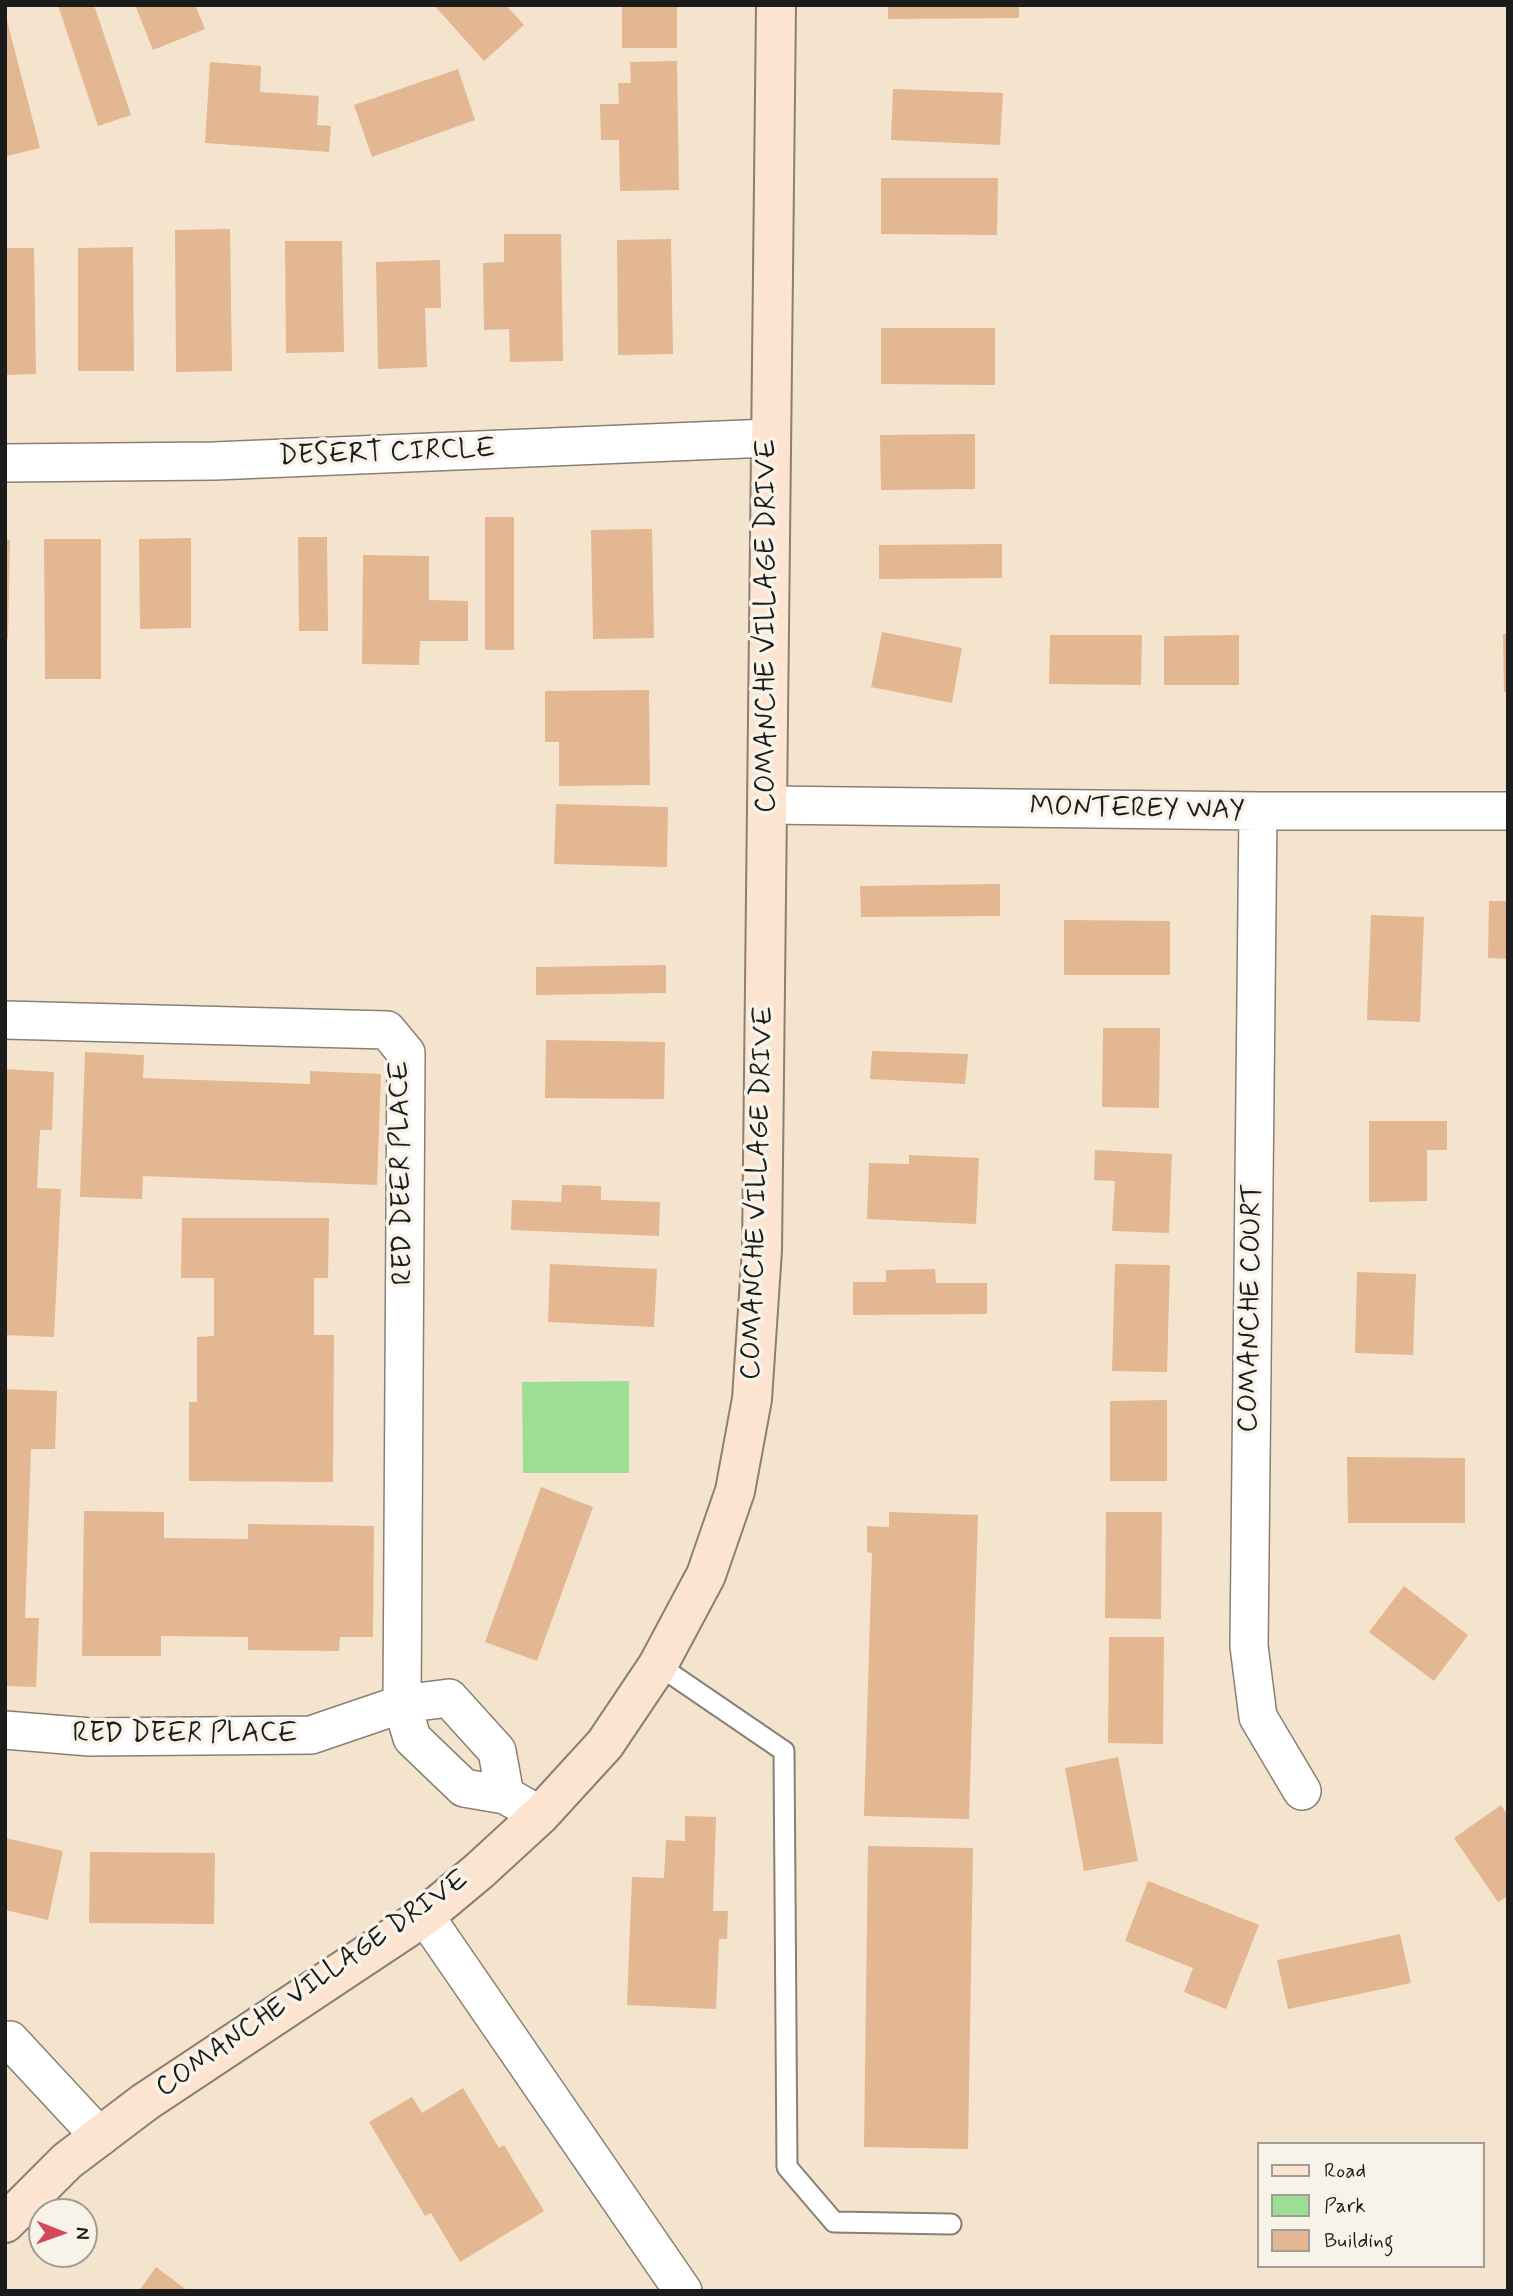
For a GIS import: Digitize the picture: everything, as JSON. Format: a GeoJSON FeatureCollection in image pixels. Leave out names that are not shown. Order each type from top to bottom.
{"type":"FeatureCollection","features":[{"type":"Feature","properties":{"kind":"street","name":"COMANCHE VILLAGE DRIVE"},"geometry":{"type":"LineString","coordinates":[[5,2222],[67,2161],[145,2102],[425,1916],[540,1815],[605,1745],[658,1665],[706,1575],[735,1491],[752,1399],[762,1250],[769,438],[776,5]]}},
{"type":"Feature","properties":{"kind":"street","name":"DESERT CIRCLE"},"geometry":{"type":"LineString","coordinates":[[5,463],[215,461],[769,438]]}},
{"type":"Feature","properties":{"kind":"street","name":"MONTEREY WAY"},"geometry":{"type":"LineString","coordinates":[[767,805],[1508,811]]}},
{"type":"Feature","properties":{"kind":"street","name":"COMANCHE COURT"},"geometry":{"type":"LineString","coordinates":[[1258,811],[1249,1646],[1258,1717],[1302,1791]]}},
{"type":"Feature","properties":{"kind":"street","name":"RED DEER PLACE"},"geometry":{"type":"LineString","coordinates":[[5,1020],[387,1030],[406,1053],[402,1704],[412,1738],[464,1788],[505,1795],[540,1815]]}},
{"type":"Feature","properties":{"kind":"street","name":"RED DEER PLACE"},"geometry":{"type":"LineString","coordinates":[[5,1730],[90,1737],[311,1735],[402,1704],[449,1698],[497,1751],[505,1795]]}},
{"type":"Feature","properties":{"kind":"street"},"geometry":{"type":"LineString","coordinates":[[425,1916],[682,2291]]}},
{"type":"Feature","properties":{"kind":"street"},"geometry":{"type":"LineString","coordinates":[[10,2040],[100,2137]]}},
{"type":"Feature","properties":{"kind":"lane"},"geometry":{"type":"LineString","coordinates":[[658,1665],[784,1751],[787,2167],[834,2222],[951,2224]]}},
{"type":"Feature","properties":{"kind":"green space"},"geometry":{"type":"Polygon","coordinates":[[[629,1381],[629,1473],[523,1473],[522,1382],[629,1381]]]}},
{"type":"Feature","properties":{"kind":"building"},"geometry":{"type":"Polygon","coordinates":[[[58,5],[94,5],[131,115],[98,126],[58,5]]]}},
{"type":"Feature","properties":{"kind":"building"},"geometry":{"type":"Polygon","coordinates":[[[135,5],[195,5],[205,29],[153,50],[135,5]]]}},
{"type":"Feature","properties":{"kind":"building"},"geometry":{"type":"Polygon","coordinates":[[[434,5],[506,5],[524,25],[484,61],[434,5]]]}},
{"type":"Feature","properties":{"kind":"building"},"geometry":{"type":"Polygon","coordinates":[[[622,5],[677,5],[677,48],[622,48],[622,5]]]}},
{"type":"Feature","properties":{"kind":"building"},"geometry":{"type":"Polygon","coordinates":[[[888,5],[1019,5],[1019,18],[888,19],[888,5]]]}},
{"type":"Feature","properties":{"kind":"building"},"geometry":{"type":"Polygon","coordinates":[[[5,13],[40,148],[7,156],[5,147],[5,13]]]}},
{"type":"Feature","properties":{"kind":"building"},"geometry":{"type":"Polygon","coordinates":[[[677,61],[679,190],[620,191],[619,140],[601,140],[600,104],[619,104],[618,83],[631,83],[630,62],[677,61]]]}},
{"type":"Feature","properties":{"kind":"building"},"geometry":{"type":"Polygon","coordinates":[[[210,62],[261,66],[260,92],[319,96],[317,125],[331,126],[329,152],[205,143],[210,62]]]}},
{"type":"Feature","properties":{"kind":"building"},"geometry":{"type":"Polygon","coordinates":[[[458,69],[475,120],[372,157],[354,105],[458,69]]]}},
{"type":"Feature","properties":{"kind":"building"},"geometry":{"type":"Polygon","coordinates":[[[893,89],[1003,93],[1000,145],[891,140],[893,89]]]}},
{"type":"Feature","properties":{"kind":"building"},"geometry":{"type":"Polygon","coordinates":[[[881,178],[998,178],[997,235],[881,234],[881,178]]]}},
{"type":"Feature","properties":{"kind":"building"},"geometry":{"type":"Polygon","coordinates":[[[230,229],[232,371],[176,372],[175,230],[230,229]]]}},
{"type":"Feature","properties":{"kind":"building"},"geometry":{"type":"Polygon","coordinates":[[[504,234],[561,234],[563,361],[510,362],[509,329],[484,330],[483,263],[504,262],[504,234]]]}},
{"type":"Feature","properties":{"kind":"building"},"geometry":{"type":"Polygon","coordinates":[[[671,239],[673,354],[618,355],[617,240],[671,239]]]}},
{"type":"Feature","properties":{"kind":"building"},"geometry":{"type":"Polygon","coordinates":[[[285,241],[342,241],[344,352],[286,353],[285,241]]]}},
{"type":"Feature","properties":{"kind":"building"},"geometry":{"type":"Polygon","coordinates":[[[133,247],[134,371],[78,371],[78,248],[133,247]]]}},
{"type":"Feature","properties":{"kind":"building"},"geometry":{"type":"Polygon","coordinates":[[[5,248],[34,248],[36,374],[5,375],[5,248]]]}},
{"type":"Feature","properties":{"kind":"building"},"geometry":{"type":"Polygon","coordinates":[[[440,260],[441,308],[425,308],[427,367],[378,369],[376,262],[440,260]]]}},
{"type":"Feature","properties":{"kind":"building"},"geometry":{"type":"Polygon","coordinates":[[[881,328],[995,328],[995,385],[881,384],[881,328]]]}},
{"type":"Feature","properties":{"kind":"building"},"geometry":{"type":"Polygon","coordinates":[[[975,434],[975,489],[881,490],[880,435],[975,434]]]}},
{"type":"Feature","properties":{"kind":"building"},"geometry":{"type":"Polygon","coordinates":[[[485,517],[514,517],[514,650],[485,650],[485,517]]]}},
{"type":"Feature","properties":{"kind":"building"},"geometry":{"type":"Polygon","coordinates":[[[652,529],[654,638],[593,639],[591,530],[652,529]]]}},
{"type":"Feature","properties":{"kind":"building"},"geometry":{"type":"Polygon","coordinates":[[[298,537],[327,537],[328,631],[299,631],[298,537]]]}},
{"type":"Feature","properties":{"kind":"building"},"geometry":{"type":"Polygon","coordinates":[[[191,538],[191,628],[140,629],[139,539],[191,538]]]}},
{"type":"Feature","properties":{"kind":"building"},"geometry":{"type":"Polygon","coordinates":[[[5,539],[10,540],[8,639],[5,639],[5,539]]]}},
{"type":"Feature","properties":{"kind":"building"},"geometry":{"type":"Polygon","coordinates":[[[44,539],[101,539],[101,679],[45,679],[44,539]]]}},
{"type":"Feature","properties":{"kind":"building"},"geometry":{"type":"Polygon","coordinates":[[[1002,544],[1002,578],[879,579],[879,545],[1002,544]]]}},
{"type":"Feature","properties":{"kind":"building"},"geometry":{"type":"Polygon","coordinates":[[[363,555],[429,556],[429,600],[468,601],[468,641],[420,641],[419,665],[362,664],[363,555]]]}},
{"type":"Feature","properties":{"kind":"building"},"geometry":{"type":"Polygon","coordinates":[[[882,632],[962,648],[952,703],[871,687],[882,632]]]}},
{"type":"Feature","properties":{"kind":"building"},"geometry":{"type":"Polygon","coordinates":[[[1503,634],[1508,634],[1508,692],[1504,692],[1503,634]]]}},
{"type":"Feature","properties":{"kind":"building"},"geometry":{"type":"Polygon","coordinates":[[[1050,635],[1142,635],[1141,685],[1049,684],[1050,635]]]}},
{"type":"Feature","properties":{"kind":"building"},"geometry":{"type":"Polygon","coordinates":[[[1239,635],[1239,685],[1164,685],[1164,636],[1239,635]]]}},
{"type":"Feature","properties":{"kind":"building"},"geometry":{"type":"Polygon","coordinates":[[[649,690],[650,785],[559,786],[559,742],[545,742],[545,691],[649,690]]]}},
{"type":"Feature","properties":{"kind":"building"},"geometry":{"type":"Polygon","coordinates":[[[556,804],[668,807],[667,867],[554,864],[556,804]]]}},
{"type":"Feature","properties":{"kind":"building"},"geometry":{"type":"Polygon","coordinates":[[[1000,884],[1000,916],[861,917],[860,886],[1000,884]]]}},
{"type":"Feature","properties":{"kind":"building"},"geometry":{"type":"Polygon","coordinates":[[[1489,901],[1508,901],[1508,959],[1488,958],[1489,901]]]}},
{"type":"Feature","properties":{"kind":"building"},"geometry":{"type":"Polygon","coordinates":[[[1371,915],[1424,917],[1420,1022],[1367,1020],[1371,915]]]}},
{"type":"Feature","properties":{"kind":"building"},"geometry":{"type":"Polygon","coordinates":[[[1064,920],[1170,921],[1170,975],[1064,975],[1064,920]]]}},
{"type":"Feature","properties":{"kind":"building"},"geometry":{"type":"Polygon","coordinates":[[[666,965],[666,993],[536,995],[536,967],[666,965]]]}},
{"type":"Feature","properties":{"kind":"building"},"geometry":{"type":"Polygon","coordinates":[[[1103,1028],[1160,1028],[1159,1108],[1102,1107],[1103,1028]]]}},
{"type":"Feature","properties":{"kind":"building"},"geometry":{"type":"Polygon","coordinates":[[[546,1040],[665,1042],[664,1099],[545,1098],[546,1040]]]}},
{"type":"Feature","properties":{"kind":"building"},"geometry":{"type":"Polygon","coordinates":[[[872,1051],[968,1054],[965,1084],[870,1079],[872,1051]]]}},
{"type":"Feature","properties":{"kind":"building"},"geometry":{"type":"Polygon","coordinates":[[[85,1052],[144,1055],[143,1078],[310,1084],[310,1071],[381,1074],[377,1185],[143,1176],[142,1199],[80,1197],[85,1052]]]}},
{"type":"Feature","properties":{"kind":"building"},"geometry":{"type":"Polygon","coordinates":[[[5,1069],[54,1072],[52,1130],[40,1130],[37,1188],[61,1189],[54,1337],[5,1335],[5,1069]]]}},
{"type":"Feature","properties":{"kind":"building"},"geometry":{"type":"Polygon","coordinates":[[[1369,1121],[1447,1121],[1447,1150],[1427,1150],[1427,1201],[1369,1202],[1369,1121]]]}},
{"type":"Feature","properties":{"kind":"building"},"geometry":{"type":"Polygon","coordinates":[[[1095,1150],[1172,1154],[1169,1233],[1112,1231],[1115,1181],[1094,1180],[1095,1150]]]}},
{"type":"Feature","properties":{"kind":"building"},"geometry":{"type":"Polygon","coordinates":[[[909,1155],[979,1158],[976,1224],[867,1219],[869,1163],[909,1164],[909,1155]]]}},
{"type":"Feature","properties":{"kind":"building"},"geometry":{"type":"Polygon","coordinates":[[[562,1185],[601,1186],[601,1200],[660,1202],[659,1236],[511,1230],[512,1200],[561,1202],[562,1185]]]}},
{"type":"Feature","properties":{"kind":"building"},"geometry":{"type":"Polygon","coordinates":[[[182,1218],[329,1218],[328,1278],[314,1278],[314,1335],[334,1335],[333,1482],[189,1481],[189,1402],[197,1402],[197,1337],[214,1336],[214,1278],[181,1278],[182,1218]]]}},
{"type":"Feature","properties":{"kind":"building"},"geometry":{"type":"Polygon","coordinates":[[[550,1264],[657,1269],[654,1327],[548,1322],[550,1264]]]}},
{"type":"Feature","properties":{"kind":"building"},"geometry":{"type":"Polygon","coordinates":[[[1115,1264],[1170,1265],[1167,1372],[1112,1371],[1115,1264]]]}},
{"type":"Feature","properties":{"kind":"building"},"geometry":{"type":"Polygon","coordinates":[[[935,1269],[936,1283],[987,1283],[987,1314],[853,1315],[853,1282],[886,1282],[886,1270],[935,1269]]]}},
{"type":"Feature","properties":{"kind":"building"},"geometry":{"type":"Polygon","coordinates":[[[1357,1272],[1416,1274],[1413,1355],[1355,1353],[1357,1272]]]}},
{"type":"Feature","properties":{"kind":"building"},"geometry":{"type":"Polygon","coordinates":[[[5,1389],[57,1391],[55,1449],[31,1449],[25,1618],[39,1618],[36,1687],[5,1686],[5,1389]]]}},
{"type":"Feature","properties":{"kind":"building"},"geometry":{"type":"Polygon","coordinates":[[[1167,1400],[1167,1481],[1110,1481],[1110,1401],[1167,1400]]]}},
{"type":"Feature","properties":{"kind":"building"},"geometry":{"type":"Polygon","coordinates":[[[1347,1457],[1465,1458],[1465,1523],[1348,1523],[1347,1457]]]}},
{"type":"Feature","properties":{"kind":"building"},"geometry":{"type":"Polygon","coordinates":[[[541,1487],[593,1507],[537,1661],[485,1642],[541,1487]]]}},
{"type":"Feature","properties":{"kind":"building"},"geometry":{"type":"Polygon","coordinates":[[[84,1511],[164,1512],[164,1538],[248,1539],[248,1524],[374,1526],[373,1637],[340,1637],[339,1651],[248,1650],[248,1637],[161,1636],[161,1656],[82,1656],[84,1511]]]}},
{"type":"Feature","properties":{"kind":"building"},"geometry":{"type":"Polygon","coordinates":[[[889,1512],[978,1515],[969,1819],[864,1816],[872,1553],[867,1552],[867,1526],[889,1527],[889,1512]]]}},
{"type":"Feature","properties":{"kind":"building"},"geometry":{"type":"Polygon","coordinates":[[[1106,1512],[1162,1512],[1161,1619],[1105,1618],[1106,1512]]]}},
{"type":"Feature","properties":{"kind":"building"},"geometry":{"type":"Polygon","coordinates":[[[1404,1586],[1468,1635],[1434,1681],[1369,1632],[1404,1586]]]}},
{"type":"Feature","properties":{"kind":"building"},"geometry":{"type":"Polygon","coordinates":[[[1109,1637],[1164,1637],[1163,1744],[1108,1743],[1109,1637]]]}},
{"type":"Feature","properties":{"kind":"building"},"geometry":{"type":"Polygon","coordinates":[[[1118,1757],[1138,1861],[1084,1871],[1065,1768],[1118,1757]]]}},
{"type":"Feature","properties":{"kind":"building"},"geometry":{"type":"Polygon","coordinates":[[[1501,1805],[1508,1816],[1508,1896],[1498,1902],[1454,1838],[1501,1805]]]}},
{"type":"Feature","properties":{"kind":"building"},"geometry":{"type":"Polygon","coordinates":[[[685,1816],[716,1817],[713,1911],[728,1911],[727,1939],[719,1939],[716,2009],[627,2005],[632,1877],[664,1878],[666,1840],[685,1841],[685,1816]]]}},
{"type":"Feature","properties":{"kind":"building"},"geometry":{"type":"Polygon","coordinates":[[[5,1838],[63,1851],[48,1920],[5,1910],[5,1838]]]}},
{"type":"Feature","properties":{"kind":"building"},"geometry":{"type":"Polygon","coordinates":[[[868,1846],[973,1848],[968,2149],[864,2147],[868,1846]]]}},
{"type":"Feature","properties":{"kind":"building"},"geometry":{"type":"Polygon","coordinates":[[[90,1852],[215,1853],[214,1924],[89,1923],[90,1852]]]}},
{"type":"Feature","properties":{"kind":"building"},"geometry":{"type":"Polygon","coordinates":[[[1148,1881],[1259,1925],[1226,2009],[1184,1992],[1193,1968],[1125,1941],[1148,1881]]]}},
{"type":"Feature","properties":{"kind":"building"},"geometry":{"type":"Polygon","coordinates":[[[1400,1934],[1411,1983],[1288,2009],[1277,1960],[1400,1934]]]}},
{"type":"Feature","properties":{"kind":"building"},"geometry":{"type":"Polygon","coordinates":[[[463,2088],[499,2148],[504,2145],[544,2211],[460,2262],[431,2213],[425,2216],[369,2122],[412,2097],[422,2113],[463,2088]]]}},
{"type":"Feature","properties":{"kind":"building"},"geometry":{"type":"Polygon","coordinates":[[[156,2267],[188,2291],[139,2291],[156,2267]]]}}]}
